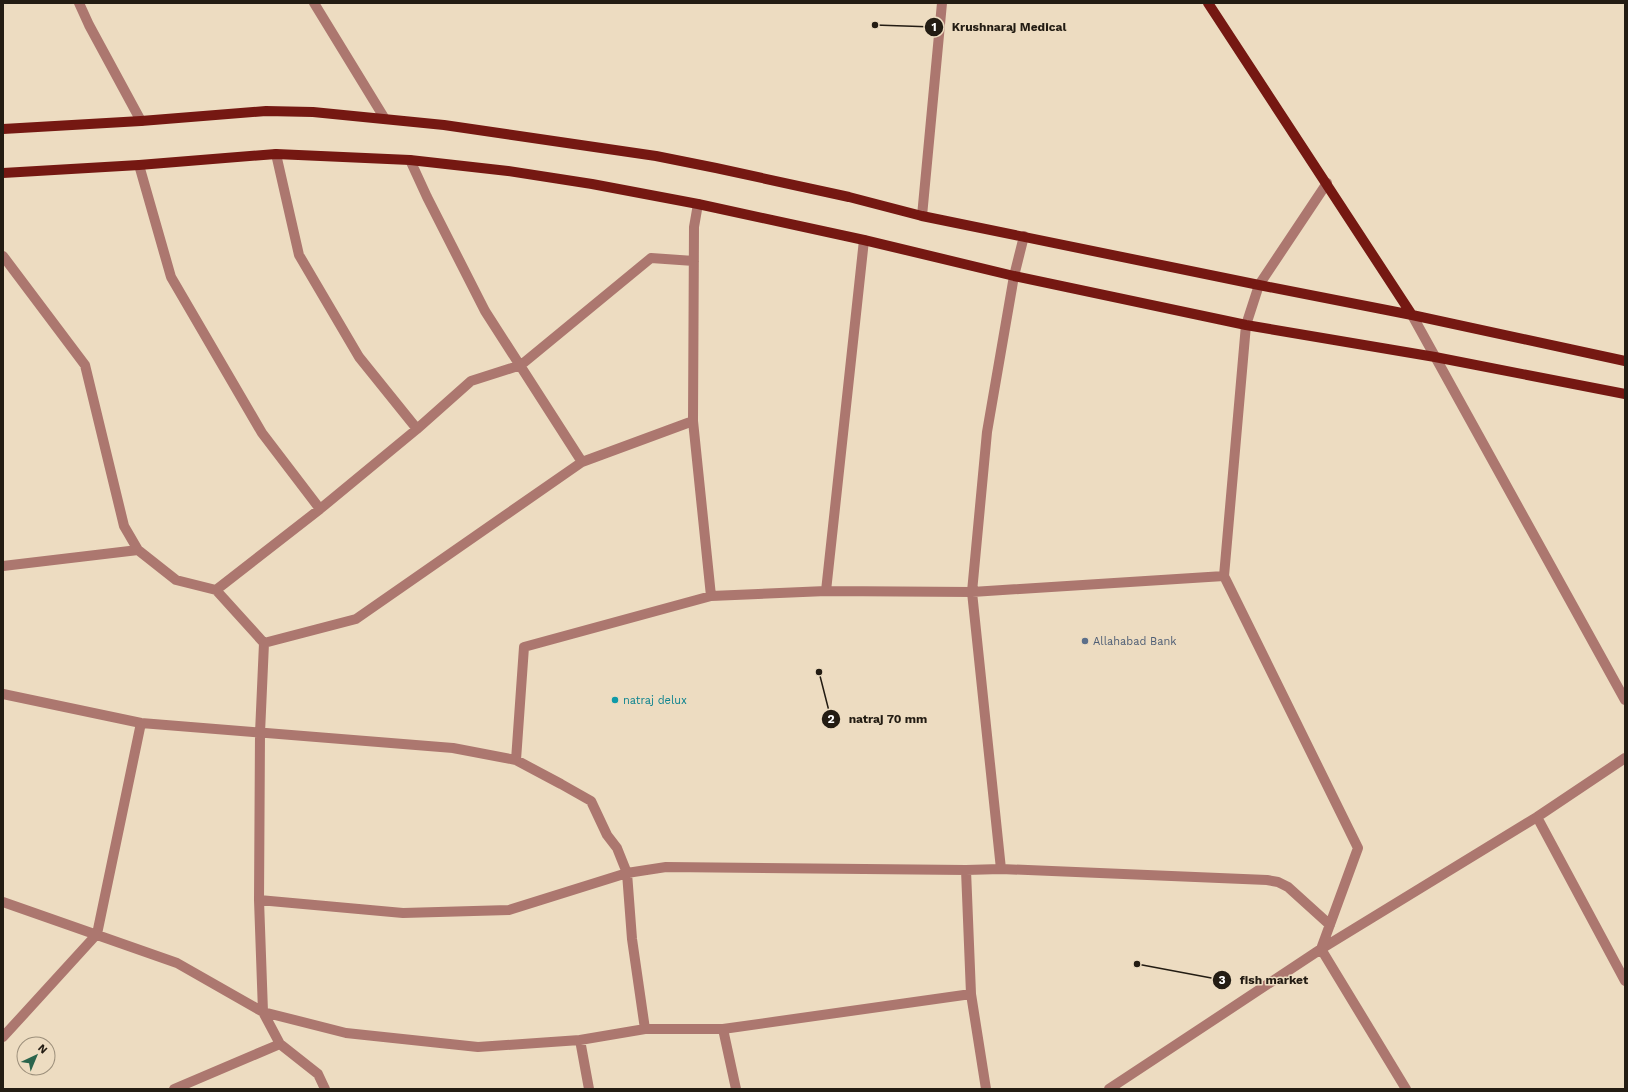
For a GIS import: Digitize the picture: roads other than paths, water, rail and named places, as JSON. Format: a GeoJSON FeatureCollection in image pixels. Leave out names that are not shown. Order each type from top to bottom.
{"type":"FeatureCollection","features":[{"type":"Feature","properties":{"kind":"main road"},"geometry":{"type":"LineString","coordinates":[[1208,3],[1327,183],[1373,258],[1412,315]]}},
{"type":"Feature","properties":{"kind":"main road"},"geometry":{"type":"LineString","coordinates":[[3,129],[141,121],[266,111],[313,112],[444,125],[656,156],[842,196],[922,216],[1412,315],[1625,361]]}},
{"type":"Feature","properties":{"kind":"main road"},"geometry":{"type":"LineString","coordinates":[[3,173],[139,165],[276,154],[410,160],[508,171],[592,184],[698,204],[864,240],[1014,276],[1246,325],[1435,357],[1625,394]]}},
{"type":"Feature","properties":{"kind":"street"},"geometry":{"type":"LineString","coordinates":[[79,3],[89,25],[141,121]]}},
{"type":"Feature","properties":{"kind":"street"},"geometry":{"type":"LineString","coordinates":[[314,3],[385,119]]}},
{"type":"Feature","properties":{"kind":"street"},"geometry":{"type":"LineString","coordinates":[[922,216],[942,3]]}},
{"type":"Feature","properties":{"kind":"street"},"geometry":{"type":"LineString","coordinates":[[276,154],[299,255],[359,357],[417,429]]}},
{"type":"Feature","properties":{"kind":"street"},"geometry":{"type":"LineString","coordinates":[[410,160],[427,197],[485,311],[582,462]]}},
{"type":"Feature","properties":{"kind":"street"},"geometry":{"type":"LineString","coordinates":[[139,165],[171,277],[262,433],[320,509]]}},
{"type":"Feature","properties":{"kind":"street"},"geometry":{"type":"LineString","coordinates":[[1321,949],[1358,848],[1224,576],[1246,325],[1259,285],[1327,183]]}},
{"type":"Feature","properties":{"kind":"street"},"geometry":{"type":"LineString","coordinates":[[698,204],[694,227],[693,420],[711,596]]}},
{"type":"Feature","properties":{"kind":"street"},"geometry":{"type":"LineString","coordinates":[[1001,870],[972,592],[987,432],[1014,276],[1024,236]]}},
{"type":"Feature","properties":{"kind":"street"},"geometry":{"type":"LineString","coordinates":[[826,591],[864,240]]}},
{"type":"Feature","properties":{"kind":"street"},"geometry":{"type":"LineString","coordinates":[[3,256],[85,365],[124,526],[138,550],[176,580],[216,590],[264,642],[260,733],[259,900],[263,1012],[280,1044],[318,1074],[325,1089]]}},
{"type":"Feature","properties":{"kind":"street"},"geometry":{"type":"LineString","coordinates":[[216,590],[320,509],[417,429],[471,381],[521,365],[651,258],[694,261]]}},
{"type":"Feature","properties":{"kind":"street"},"geometry":{"type":"LineString","coordinates":[[1412,315],[1625,700]]}},
{"type":"Feature","properties":{"kind":"street"},"geometry":{"type":"LineString","coordinates":[[264,642],[356,619],[582,462],[693,420]]}},
{"type":"Feature","properties":{"kind":"street"},"geometry":{"type":"LineString","coordinates":[[3,566],[138,550]]}},
{"type":"Feature","properties":{"kind":"street"},"geometry":{"type":"LineString","coordinates":[[516,760],[524,647],[711,596],[826,591],[972,592],[1224,576]]}},
{"type":"Feature","properties":{"kind":"street"},"geometry":{"type":"LineString","coordinates":[[3,694],[141,723],[453,748],[516,760],[591,802],[607,835],[617,848],[627,873],[632,939],[645,1029]]}},
{"type":"Feature","properties":{"kind":"street"},"geometry":{"type":"LineString","coordinates":[[3,1037],[97,934],[141,723]]}},
{"type":"Feature","properties":{"kind":"street"},"geometry":{"type":"LineString","coordinates":[[1109,1089],[1321,949],[1537,817],[1625,758]]}},
{"type":"Feature","properties":{"kind":"street"},"geometry":{"type":"LineString","coordinates":[[1537,817],[1625,981]]}},
{"type":"Feature","properties":{"kind":"street"},"geometry":{"type":"LineString","coordinates":[[259,900],[403,913],[509,910],[627,873],[666,867],[1001,870],[1267,880],[1288,887],[1330,925]]}},
{"type":"Feature","properties":{"kind":"street"},"geometry":{"type":"LineString","coordinates":[[966,870],[971,994],[986,1089]]}},
{"type":"Feature","properties":{"kind":"street"},"geometry":{"type":"LineString","coordinates":[[3,902],[177,963],[263,1012],[346,1033],[478,1047],[580,1040],[645,1029],[723,1029],[971,994]]}},
{"type":"Feature","properties":{"kind":"street"},"geometry":{"type":"LineString","coordinates":[[1321,949],[1406,1089]]}},
{"type":"Feature","properties":{"kind":"street"},"geometry":{"type":"LineString","coordinates":[[723,1029],[736,1089]]}},
{"type":"Feature","properties":{"kind":"street"},"geometry":{"type":"LineString","coordinates":[[580,1040],[589,1089]]}},
{"type":"Feature","properties":{"kind":"street"},"geometry":{"type":"LineString","coordinates":[[174,1089],[280,1044]]}},
{"type":"Feature","properties":{"kind":"place","name":"Krushnaraj Medical"},"geometry":{"type":"Point","coordinates":[875,25]}},
{"type":"Feature","properties":{"kind":"place","name":"Allahabad Bank"},"geometry":{"type":"Point","coordinates":[1085,641]}},
{"type":"Feature","properties":{"kind":"place","name":"natraj 70 mm"},"geometry":{"type":"Point","coordinates":[819,672]}},
{"type":"Feature","properties":{"kind":"place","name":"natraj delux"},"geometry":{"type":"Point","coordinates":[615,700]}},
{"type":"Feature","properties":{"kind":"place","name":"fish market"},"geometry":{"type":"Point","coordinates":[1137,964]}}]}
